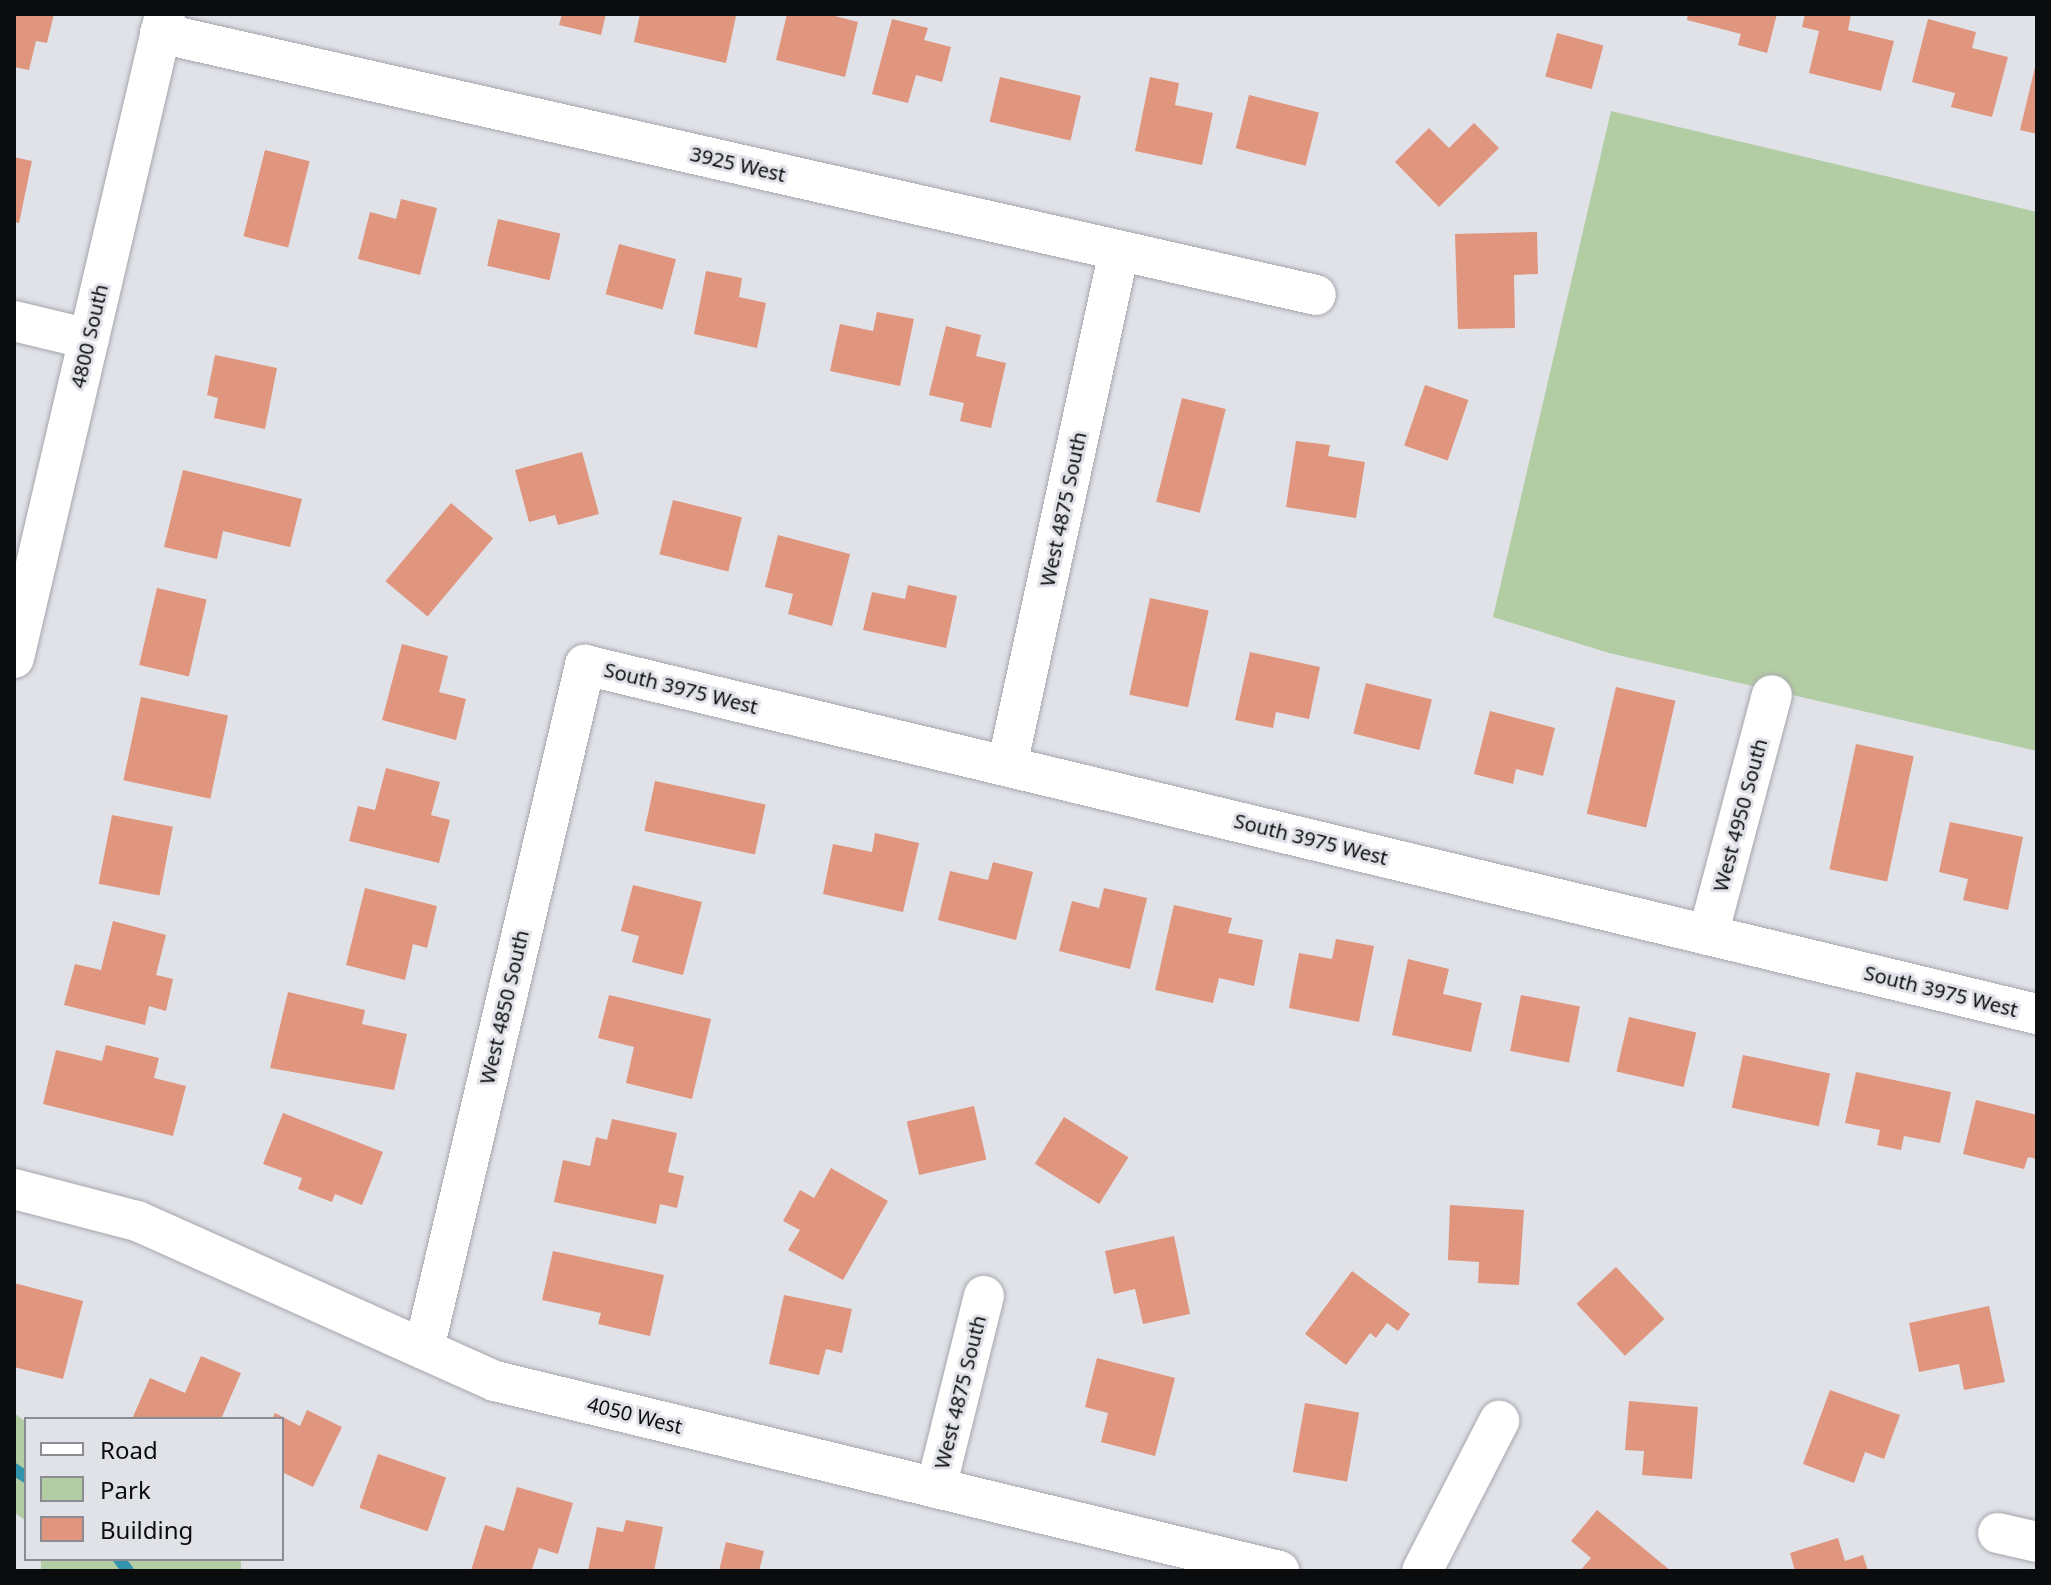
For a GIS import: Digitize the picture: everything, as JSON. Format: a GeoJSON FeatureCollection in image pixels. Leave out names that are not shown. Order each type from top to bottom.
{"type":"FeatureCollection","features":[{"type":"Feature","properties":{"kind":"street","name":"3925 West"},"geometry":{"type":"LineString","coordinates":[[163,24],[1316,295]]}},
{"type":"Feature","properties":{"kind":"street","name":"4800 South"},"geometry":{"type":"LineString","coordinates":[[14,658],[163,24]]}},
{"type":"Feature","properties":{"kind":"street","name":"West 4875 South"},"geometry":{"type":"LineString","coordinates":[[1007,766],[1119,251]]}},
{"type":"Feature","properties":{"kind":"street"},"geometry":{"type":"LineString","coordinates":[[14,321],[89,339]]}},
{"type":"Feature","properties":{"kind":"street","name":"South 3975 West"},"geometry":{"type":"LineString","coordinates":[[585,665],[2037,1014]]}},
{"type":"Feature","properties":{"kind":"street","name":"West 4850 South"},"geometry":{"type":"LineString","coordinates":[[424,1349],[585,665]]}},
{"type":"Feature","properties":{"kind":"street","name":"West 4950 South"},"geometry":{"type":"LineString","coordinates":[[1708,935],[1772,695]]}},
{"type":"Feature","properties":{"kind":"street","name":"4050 West"},"geometry":{"type":"LineString","coordinates":[[14,1189],[137,1221],[495,1381],[1279,1571]]}},
{"type":"Feature","properties":{"kind":"street","name":"West 4875 South"},"geometry":{"type":"LineString","coordinates":[[936,1488],[984,1296]]}},
{"type":"Feature","properties":{"kind":"street"},"geometry":{"type":"LineString","coordinates":[[1422,1571],[1499,1421]]}},
{"type":"Feature","properties":{"kind":"street"},"geometry":{"type":"LineString","coordinates":[[1998,1533],[2037,1542]]}},
{"type":"Feature","properties":{"kind":"green space"},"geometry":{"type":"Polygon","coordinates":[[[1611,111],[2037,212],[2037,751],[1609,653],[1493,617],[1611,111]]]}},
{"type":"Feature","properties":{"kind":"green space"},"geometry":{"type":"Polygon","coordinates":[[[14,1413],[24,1420],[24,1520],[14,1512],[14,1413]]]}},
{"type":"Feature","properties":{"kind":"green space"},"geometry":{"type":"Polygon","coordinates":[[[41,1561],[241,1561],[241,1571],[41,1571],[41,1561]]]}},
{"type":"Feature","properties":{"kind":"building"},"geometry":{"type":"Polygon","coordinates":[[[14,14],[54,14],[47,43],[36,41],[29,70],[14,67],[14,14]]]}},
{"type":"Feature","properties":{"kind":"building"},"geometry":{"type":"Polygon","coordinates":[[[562,14],[606,14],[601,35],[559,25],[562,14]]]}},
{"type":"Feature","properties":{"kind":"building"},"geometry":{"type":"Polygon","coordinates":[[[640,14],[736,16],[726,63],[634,42],[640,14]]]}},
{"type":"Feature","properties":{"kind":"building"},"geometry":{"type":"Polygon","coordinates":[[[787,14],[827,14],[858,22],[845,77],[776,60],[787,14]]]}},
{"type":"Feature","properties":{"kind":"building"},"geometry":{"type":"Polygon","coordinates":[[[1688,14],[1777,14],[1767,53],[1738,45],[1741,34],[1687,20],[1688,14]]]}},
{"type":"Feature","properties":{"kind":"building"},"geometry":{"type":"Polygon","coordinates":[[[1805,14],[1851,14],[1848,30],[1894,41],[1881,91],[1809,73],[1819,31],[1802,27],[1805,14]]]}},
{"type":"Feature","properties":{"kind":"building"},"geometry":{"type":"Polygon","coordinates":[[[892,19],[928,28],[924,40],[951,47],[942,82],[916,75],[908,103],[872,94],[892,19]]]}},
{"type":"Feature","properties":{"kind":"building"},"geometry":{"type":"Polygon","coordinates":[[[1928,19],[1976,32],[1972,48],[2008,57],[1992,117],[1951,107],[1955,93],[1912,82],[1928,19]]]}},
{"type":"Feature","properties":{"kind":"building"},"geometry":{"type":"Polygon","coordinates":[[[1557,33],[1603,45],[1592,89],[1545,76],[1557,33]]]}},
{"type":"Feature","properties":{"kind":"building"},"geometry":{"type":"Polygon","coordinates":[[[2037,63],[2037,134],[2020,130],[2037,63]]]}},
{"type":"Feature","properties":{"kind":"building"},"geometry":{"type":"Polygon","coordinates":[[[1000,77],[1081,96],[1071,140],[990,122],[1000,77]]]}},
{"type":"Feature","properties":{"kind":"building"},"geometry":{"type":"Polygon","coordinates":[[[1150,77],[1179,83],[1175,105],[1213,113],[1202,165],[1135,151],[1150,77]]]}},
{"type":"Feature","properties":{"kind":"building"},"geometry":{"type":"Polygon","coordinates":[[[1249,95],[1319,112],[1306,166],[1236,148],[1249,95]]]}},
{"type":"Feature","properties":{"kind":"building"},"geometry":{"type":"Polygon","coordinates":[[[1474,123],[1499,148],[1439,207],[1395,162],[1429,128],[1449,148],[1474,123]]]}},
{"type":"Feature","properties":{"kind":"building"},"geometry":{"type":"Polygon","coordinates":[[[265,150],[310,161],[288,247],[243,236],[265,150]]]}},
{"type":"Feature","properties":{"kind":"building"},"geometry":{"type":"Polygon","coordinates":[[[14,157],[32,161],[19,223],[14,222],[14,157]]]}},
{"type":"Feature","properties":{"kind":"building"},"geometry":{"type":"Polygon","coordinates":[[[401,199],[437,208],[420,275],[358,259],[370,212],[396,219],[401,199]]]}},
{"type":"Feature","properties":{"kind":"building"},"geometry":{"type":"Polygon","coordinates":[[[498,219],[560,233],[550,280],[487,266],[498,219]]]}},
{"type":"Feature","properties":{"kind":"building"},"geometry":{"type":"Polygon","coordinates":[[[1537,232],[1538,274],[1514,275],[1515,328],[1458,329],[1455,234],[1537,232]]]}},
{"type":"Feature","properties":{"kind":"building"},"geometry":{"type":"Polygon","coordinates":[[[619,244],[676,259],[663,309],[606,294],[619,244]]]}},
{"type":"Feature","properties":{"kind":"building"},"geometry":{"type":"Polygon","coordinates":[[[706,271],[742,278],[739,297],[766,303],[757,348],[694,334],[706,271]]]}},
{"type":"Feature","properties":{"kind":"building"},"geometry":{"type":"Polygon","coordinates":[[[877,312],[914,319],[900,386],[830,371],[840,324],[873,331],[877,312]]]}},
{"type":"Feature","properties":{"kind":"building"},"geometry":{"type":"Polygon","coordinates":[[[946,326],[981,335],[976,356],[1006,363],[991,428],[960,421],[964,403],[929,395],[946,326]]]}},
{"type":"Feature","properties":{"kind":"building"},"geometry":{"type":"Polygon","coordinates":[[[215,355],[277,368],[265,429],[214,418],[218,398],[207,395],[215,355]]]}},
{"type":"Feature","properties":{"kind":"building"},"geometry":{"type":"Polygon","coordinates":[[[1425,385],[1468,400],[1448,460],[1404,446],[1425,385]]]}},
{"type":"Feature","properties":{"kind":"building"},"geometry":{"type":"Polygon","coordinates":[[[1182,398],[1226,409],[1200,513],[1156,502],[1182,398]]]}},
{"type":"Feature","properties":{"kind":"building"},"geometry":{"type":"Polygon","coordinates":[[[1296,441],[1330,445],[1328,456],[1365,462],[1356,518],[1286,507],[1296,441]]]}},
{"type":"Feature","properties":{"kind":"building"},"geometry":{"type":"Polygon","coordinates":[[[582,452],[599,514],[558,525],[555,515],[529,522],[515,470],[582,452]]]}},
{"type":"Feature","properties":{"kind":"building"},"geometry":{"type":"Polygon","coordinates":[[[183,470],[302,499],[290,547],[223,531],[217,559],[164,547],[183,470]]]}},
{"type":"Feature","properties":{"kind":"building"},"geometry":{"type":"Polygon","coordinates":[[[673,500],[742,517],[728,572],[659,554],[673,500]]]}},
{"type":"Feature","properties":{"kind":"building"},"geometry":{"type":"Polygon","coordinates":[[[451,503],[493,538],[428,616],[385,581],[451,503]]]}},
{"type":"Feature","properties":{"kind":"building"},"geometry":{"type":"Polygon","coordinates":[[[778,535],[850,554],[832,626],[788,614],[793,594],[765,587],[778,535]]]}},
{"type":"Feature","properties":{"kind":"building"},"geometry":{"type":"Polygon","coordinates":[[[908,585],[957,596],[946,648],[863,630],[872,592],[905,599],[908,585]]]}},
{"type":"Feature","properties":{"kind":"building"},"geometry":{"type":"Polygon","coordinates":[[[157,588],[207,599],[189,676],[139,665],[157,588]]]}},
{"type":"Feature","properties":{"kind":"building"},"geometry":{"type":"Polygon","coordinates":[[[1150,598],[1209,610],[1188,707],[1129,695],[1150,598]]]}},
{"type":"Feature","properties":{"kind":"building"},"geometry":{"type":"Polygon","coordinates":[[[402,644],[448,656],[439,692],[466,699],[456,740],[382,720],[402,644]]]}},
{"type":"Feature","properties":{"kind":"building"},"geometry":{"type":"Polygon","coordinates":[[[1250,652],[1320,667],[1309,719],[1276,712],[1273,728],[1235,720],[1250,652]]]}},
{"type":"Feature","properties":{"kind":"building"},"geometry":{"type":"Polygon","coordinates":[[[1366,683],[1432,699],[1419,750],[1353,733],[1366,683]]]}},
{"type":"Feature","properties":{"kind":"building"},"geometry":{"type":"Polygon","coordinates":[[[1616,687],[1675,701],[1646,827],[1587,814],[1616,687]]]}},
{"type":"Feature","properties":{"kind":"building"},"geometry":{"type":"Polygon","coordinates":[[[141,697],[228,716],[210,799],[123,780],[141,697]]]}},
{"type":"Feature","properties":{"kind":"building"},"geometry":{"type":"Polygon","coordinates":[[[1490,711],[1555,728],[1543,776],[1516,769],[1513,784],[1474,774],[1490,711]]]}},
{"type":"Feature","properties":{"kind":"building"},"geometry":{"type":"Polygon","coordinates":[[[1856,744],[1914,756],[1887,881],[1829,869],[1856,744]]]}},
{"type":"Feature","properties":{"kind":"building"},"geometry":{"type":"Polygon","coordinates":[[[386,768],[440,782],[431,815],[450,820],[439,863],[349,841],[358,806],[375,810],[386,768]]]}},
{"type":"Feature","properties":{"kind":"building"},"geometry":{"type":"Polygon","coordinates":[[[655,781],[766,804],[755,854],[644,831],[655,781]]]}},
{"type":"Feature","properties":{"kind":"building"},"geometry":{"type":"Polygon","coordinates":[[[112,815],[173,827],[160,896],[99,884],[112,815]]]}},
{"type":"Feature","properties":{"kind":"building"},"geometry":{"type":"Polygon","coordinates":[[[1950,822],[2023,837],[2008,910],[1963,900],[1968,879],[1939,872],[1950,822]]]}},
{"type":"Feature","properties":{"kind":"building"},"geometry":{"type":"Polygon","coordinates":[[[875,833],[919,843],[903,912],[823,894],[833,844],[872,852],[875,833]]]}},
{"type":"Feature","properties":{"kind":"building"},"geometry":{"type":"Polygon","coordinates":[[[993,862],[1033,872],[1016,940],[938,920],[950,871],[988,880],[993,862]]]}},
{"type":"Feature","properties":{"kind":"building"},"geometry":{"type":"Polygon","coordinates":[[[633,885],[702,902],[683,975],[632,962],[639,936],[621,931],[633,885]]]}},
{"type":"Feature","properties":{"kind":"building"},"geometry":{"type":"Polygon","coordinates":[[[365,888],[437,906],[427,948],[413,944],[405,980],[346,965],[365,888]]]}},
{"type":"Feature","properties":{"kind":"building"},"geometry":{"type":"Polygon","coordinates":[[[1104,888],[1147,898],[1130,969],[1059,951],[1072,901],[1099,908],[1104,888]]]}},
{"type":"Feature","properties":{"kind":"building"},"geometry":{"type":"Polygon","coordinates":[[[1174,905],[1232,918],[1228,933],[1263,940],[1254,986],[1219,978],[1213,1003],[1155,990],[1174,905]]]}},
{"type":"Feature","properties":{"kind":"building"},"geometry":{"type":"Polygon","coordinates":[[[113,921],[166,935],[156,975],[173,979],[166,1011],[149,1006],[145,1025],[64,1005],[75,964],[101,970],[113,921]]]}},
{"type":"Feature","properties":{"kind":"building"},"geometry":{"type":"Polygon","coordinates":[[[1336,939],[1374,946],[1359,1022],[1289,1008],[1299,953],[1332,959],[1336,939]]]}},
{"type":"Feature","properties":{"kind":"building"},"geometry":{"type":"Polygon","coordinates":[[[1408,959],[1449,969],[1443,994],[1482,1003],[1471,1052],[1392,1035],[1408,959]]]}},
{"type":"Feature","properties":{"kind":"building"},"geometry":{"type":"Polygon","coordinates":[[[288,992],[365,1010],[362,1024],[407,1034],[394,1090],[270,1068],[288,992]]]}},
{"type":"Feature","properties":{"kind":"building"},"geometry":{"type":"Polygon","coordinates":[[[609,995],[711,1019],[692,1099],[626,1083],[634,1047],[598,1038],[609,995]]]}},
{"type":"Feature","properties":{"kind":"building"},"geometry":{"type":"Polygon","coordinates":[[[1521,995],[1580,1006],[1569,1062],[1510,1051],[1521,995]]]}},
{"type":"Feature","properties":{"kind":"building"},"geometry":{"type":"Polygon","coordinates":[[[1629,1017],[1696,1033],[1684,1087],[1616,1072],[1629,1017]]]}},
{"type":"Feature","properties":{"kind":"building"},"geometry":{"type":"Polygon","coordinates":[[[106,1045],[159,1058],[154,1078],[186,1086],[173,1136],[43,1104],[56,1050],[102,1061],[106,1045]]]}},
{"type":"Feature","properties":{"kind":"building"},"geometry":{"type":"Polygon","coordinates":[[[1743,1055],[1830,1074],[1819,1126],[1732,1108],[1743,1055]]]}},
{"type":"Feature","properties":{"kind":"building"},"geometry":{"type":"Polygon","coordinates":[[[1856,1072],[1951,1092],[1940,1143],[1904,1136],[1901,1150],[1877,1145],[1880,1130],[1845,1123],[1856,1072]]]}},
{"type":"Feature","properties":{"kind":"building"},"geometry":{"type":"Polygon","coordinates":[[[1976,1100],[2037,1115],[2037,1159],[2028,1157],[2024,1169],[1963,1154],[1976,1100]]]}},
{"type":"Feature","properties":{"kind":"building"},"geometry":{"type":"Polygon","coordinates":[[[974,1106],[986,1160],[919,1175],[907,1122],[974,1106]]]}},
{"type":"Feature","properties":{"kind":"building"},"geometry":{"type":"Polygon","coordinates":[[[283,1113],[383,1152],[362,1205],[335,1194],[332,1202],[298,1189],[302,1178],[263,1164],[283,1113]]]}},
{"type":"Feature","properties":{"kind":"building"},"geometry":{"type":"Polygon","coordinates":[[[1064,1117],[1128,1157],[1099,1204],[1035,1164],[1064,1117]]]}},
{"type":"Feature","properties":{"kind":"building"},"geometry":{"type":"Polygon","coordinates":[[[612,1119],[677,1133],[668,1172],[684,1176],[677,1208],[660,1204],[656,1224],[554,1202],[563,1160],[590,1166],[596,1137],[607,1140],[612,1119]]]}},
{"type":"Feature","properties":{"kind":"building"},"geometry":{"type":"Polygon","coordinates":[[[831,1168],[888,1201],[843,1280],[788,1250],[800,1230],[783,1221],[800,1190],[814,1198],[831,1168]]]}},
{"type":"Feature","properties":{"kind":"building"},"geometry":{"type":"Polygon","coordinates":[[[1450,1205],[1524,1210],[1519,1285],[1478,1283],[1479,1262],[1448,1260],[1450,1205]]]}},
{"type":"Feature","properties":{"kind":"building"},"geometry":{"type":"Polygon","coordinates":[[[1174,1236],[1190,1314],[1143,1324],[1135,1289],[1114,1294],[1105,1251],[1174,1236]]]}},
{"type":"Feature","properties":{"kind":"building"},"geometry":{"type":"Polygon","coordinates":[[[553,1251],[664,1275],[650,1336],[598,1324],[601,1313],[542,1300],[553,1251]]]}},
{"type":"Feature","properties":{"kind":"building"},"geometry":{"type":"Polygon","coordinates":[[[1616,1267],[1664,1319],[1625,1356],[1577,1304],[1616,1267]]]}},
{"type":"Feature","properties":{"kind":"building"},"geometry":{"type":"Polygon","coordinates":[[[1352,1271],[1410,1314],[1398,1331],[1387,1323],[1376,1338],[1370,1333],[1346,1365],[1305,1334],[1352,1271]]]}},
{"type":"Feature","properties":{"kind":"building"},"geometry":{"type":"Polygon","coordinates":[[[14,1283],[83,1301],[63,1379],[14,1367],[14,1283]]]}},
{"type":"Feature","properties":{"kind":"building"},"geometry":{"type":"Polygon","coordinates":[[[784,1295],[852,1309],[842,1353],[826,1349],[819,1375],[769,1364],[784,1295]]]}},
{"type":"Feature","properties":{"kind":"building"},"geometry":{"type":"Polygon","coordinates":[[[1989,1306],[2005,1382],[1964,1390],[1959,1364],[1919,1372],[1909,1323],[1989,1306]]]}},
{"type":"Feature","properties":{"kind":"building"},"geometry":{"type":"Polygon","coordinates":[[[201,1356],[241,1373],[222,1417],[133,1417],[150,1378],[185,1393],[201,1356]]]}},
{"type":"Feature","properties":{"kind":"building"},"geometry":{"type":"Polygon","coordinates":[[[1097,1358],[1175,1378],[1155,1456],[1101,1442],[1108,1413],[1085,1407],[1097,1358]]]}},
{"type":"Feature","properties":{"kind":"building"},"geometry":{"type":"Polygon","coordinates":[[[1830,1390],[1900,1415],[1884,1459],[1865,1452],[1854,1483],[1803,1464],[1830,1390]]]}},
{"type":"Feature","properties":{"kind":"building"},"geometry":{"type":"Polygon","coordinates":[[[1629,1401],[1698,1407],[1692,1479],[1642,1475],[1644,1451],[1625,1450],[1629,1401]]]}},
{"type":"Feature","properties":{"kind":"building"},"geometry":{"type":"Polygon","coordinates":[[[1305,1403],[1359,1413],[1347,1481],[1293,1472],[1305,1403]]]}},
{"type":"Feature","properties":{"kind":"building"},"geometry":{"type":"Polygon","coordinates":[[[307,1410],[342,1427],[313,1487],[284,1473],[284,1418],[300,1426],[307,1410]]]}},
{"type":"Feature","properties":{"kind":"building"},"geometry":{"type":"Polygon","coordinates":[[[378,1454],[446,1477],[428,1531],[359,1508],[378,1454]]]}},
{"type":"Feature","properties":{"kind":"building"},"geometry":{"type":"Polygon","coordinates":[[[517,1487],[573,1503],[558,1554],[539,1548],[532,1569],[537,1571],[471,1571],[485,1525],[504,1531],[517,1487]]]}},
{"type":"Feature","properties":{"kind":"building"},"geometry":{"type":"Polygon","coordinates":[[[1597,1510],[1671,1571],[1580,1571],[1591,1558],[1571,1541],[1597,1510]]]}},
{"type":"Feature","properties":{"kind":"building"},"geometry":{"type":"Polygon","coordinates":[[[626,1520],[663,1527],[654,1571],[588,1571],[597,1527],[623,1532],[626,1520]]]}},
{"type":"Feature","properties":{"kind":"building"},"geometry":{"type":"Polygon","coordinates":[[[1838,1538],[1845,1561],[1863,1555],[1868,1571],[1795,1571],[1790,1553],[1838,1538]]]}},
{"type":"Feature","properties":{"kind":"building"},"geometry":{"type":"Polygon","coordinates":[[[726,1542],[764,1551],[759,1571],[719,1571],[726,1542]]]}},
{"type":"Feature","properties":{"kind":"waterway"},"geometry":{"type":"LineString","coordinates":[[14,1469],[24,1476]]}},
{"type":"Feature","properties":{"kind":"waterway"},"geometry":{"type":"LineString","coordinates":[[120,1561],[128,1571]]}}]}
